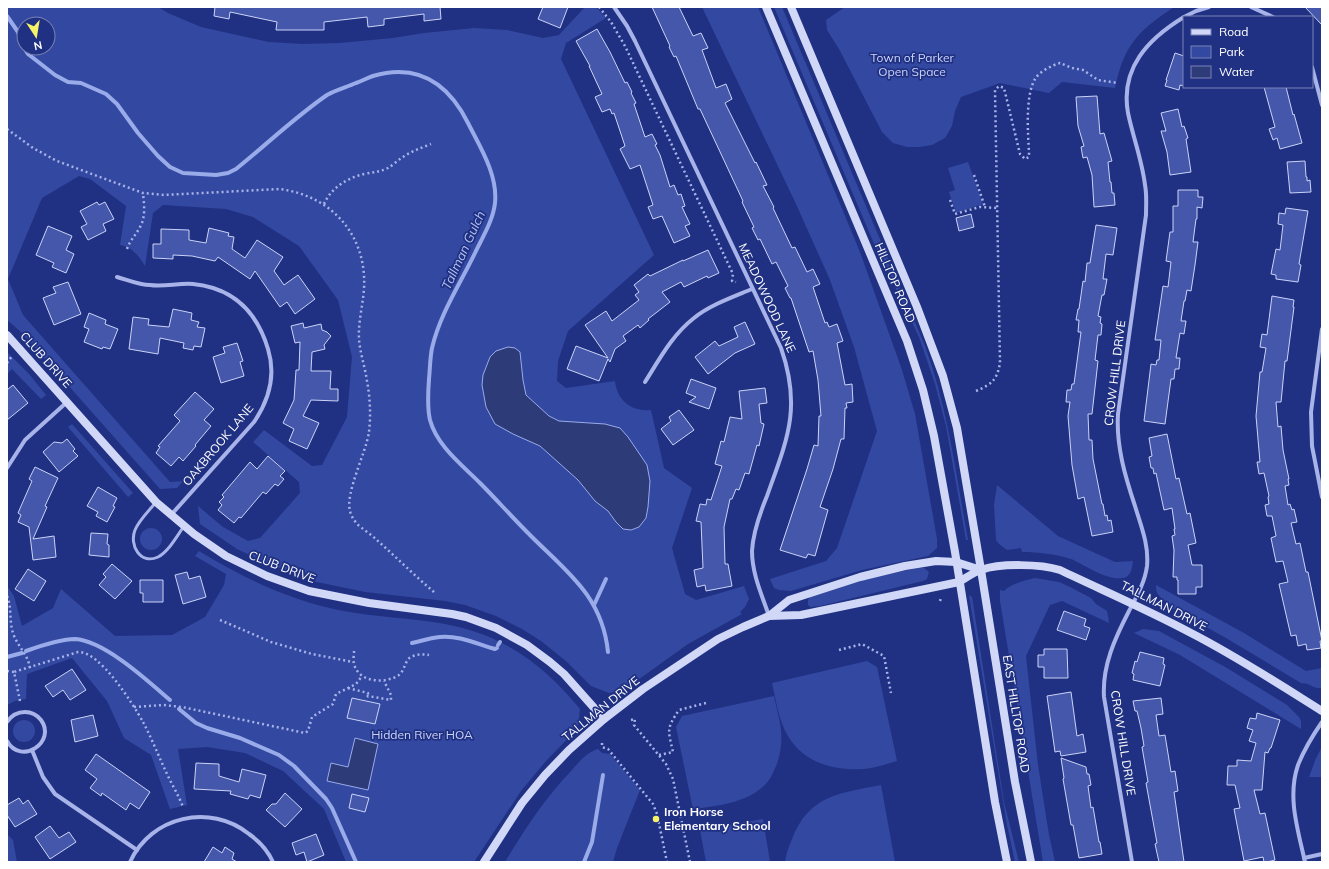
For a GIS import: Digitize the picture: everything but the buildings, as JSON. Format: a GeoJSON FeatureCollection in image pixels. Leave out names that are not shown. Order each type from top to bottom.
{"type":"FeatureCollection","features":[{"type":"Feature","properties":{"kind":"street","name":"MEADOWOOD LANE"},"geometry":{"type":"LineString","coordinates":[[614,7],[635,41],[781,348],[788,370],[791,389],[791,412],[787,438],[758,520],[753,546],[753,560],[756,578],[769,616]]}},
{"type":"Feature","properties":{"kind":"street","name":"HILLTOP ROAD"},"geometry":{"type":"LineString","coordinates":[[766,7],[893,308],[923,390],[934,436],[960,582]]}},
{"type":"Feature","properties":{"kind":"street","name":"HILLTOP ROAD"},"geometry":{"type":"LineString","coordinates":[[791,7],[917,307],[943,376],[961,449],[981,570]]}},
{"type":"Feature","properties":{"kind":"street","name":"CROW HILL DRIVE"},"geometry":{"type":"LineString","coordinates":[[1186,16],[1207,7]]}},
{"type":"Feature","properties":{"kind":"street"},"geometry":{"type":"LineString","coordinates":[[1251,7],[1272,16]]}},
{"type":"Feature","properties":{"kind":"street","name":"CROW HILL DRIVE"},"geometry":{"type":"LineString","coordinates":[[1132,862],[1104,697],[1105,672],[1110,654],[1140,590],[1146,571],[1147,556],[1146,546],[1122,464],[1118,444],[1117,423],[1146,215],[1146,194],[1143,172],[1128,112],[1127,95],[1132,70],[1143,51],[1154,38],[1183,18]]}},
{"type":"Feature","properties":{"kind":"street"},"geometry":{"type":"LineString","coordinates":[[1313,71],[1322,105]]}},
{"type":"Feature","properties":{"kind":"street","name":"OAKBROOK LANE"},"geometry":{"type":"LineString","coordinates":[[117,277],[149,286],[192,284],[206,286],[229,296],[241,303],[253,316],[261,330],[269,352],[271,363],[271,381],[268,395],[260,413],[249,428],[171,516]]}},
{"type":"Feature","properties":{"kind":"street"},"geometry":{"type":"LineString","coordinates":[[645,382],[671,342],[690,322],[704,312],[752,289]]}},
{"type":"Feature","properties":{"kind":"street"},"geometry":{"type":"LineString","coordinates":[[1322,329],[1310,412],[1312,442],[1322,497]]}},
{"type":"Feature","properties":{"kind":"street","name":"CLUB DRIVE"},"geometry":{"type":"LineString","coordinates":[[7,335],[156,502],[171,516],[208,544],[232,559],[292,586],[325,595],[369,603],[452,614],[466,617],[496,628],[527,645],[550,662],[564,674],[604,719]]}},
{"type":"Feature","properties":{"kind":"street"},"geometry":{"type":"LineString","coordinates":[[7,468],[25,440],[67,402]]}},
{"type":"Feature","properties":{"kind":"street","name":"TALLMAN DRIVE"},"geometry":{"type":"LineString","coordinates":[[484,862],[518,808],[536,785],[569,750],[604,719],[648,685],[706,647],[733,632],[769,616],[789,600],[854,578],[936,561],[956,562],[981,570]]}},
{"type":"Feature","properties":{"kind":"street","name":"TALLMAN DRIVE"},"geometry":{"type":"LineString","coordinates":[[769,616],[801,615],[960,582],[981,570],[1015,566],[1049,567],[1060,570],[1133,603],[1218,647],[1322,711]]}},
{"type":"Feature","properties":{"kind":"street","name":"EAST HILLTOP ROAD"},"geometry":{"type":"LineString","coordinates":[[981,570],[1015,782],[1031,862]]}},
{"type":"Feature","properties":{"kind":"street"},"geometry":{"type":"LineString","coordinates":[[960,582],[995,802],[1007,862]]}},
{"type":"Feature","properties":{"kind":"street"},"geometry":{"type":"LineString","coordinates":[[7,722],[14,715],[20,712],[26,712],[38,717],[44,729],[42,742],[32,750],[25,752],[19,751],[7,742]]}},
{"type":"Feature","properties":{"kind":"street"},"geometry":{"type":"LineString","coordinates":[[1322,722],[1299,763],[1294,787],[1295,814],[1304,860],[1322,854]]}},
{"type":"Feature","properties":{"kind":"street"},"geometry":{"type":"LineString","coordinates":[[32,750],[43,777],[55,794],[137,850]]}},
{"type":"Feature","properties":{"kind":"street"},"geometry":{"type":"LineString","coordinates":[[130,862],[137,850],[149,837],[173,822],[193,817],[213,817],[233,824],[247,832],[263,848],[273,862]]}},
{"type":"Feature","properties":{"kind":"lane"},"geometry":{"type":"LineString","coordinates":[[156,502],[136,528],[134,534],[133,546],[139,554],[147,558],[160,556],[167,550],[184,526]]}},
{"type":"Feature","properties":{"kind":"path"},"geometry":{"type":"LineString","coordinates":[[599,7],[611,22],[625,46],[733,274],[732,280],[736,282]]}},
{"type":"Feature","properties":{"kind":"path"},"geometry":{"type":"LineString","coordinates":[[976,391],[985,387],[994,380],[997,376],[1000,363],[995,90],[999,86],[1004,88],[1020,154],[1025,159],[1029,157],[1030,94],[1034,80],[1037,76],[1060,63],[1076,69],[1084,70],[1098,80],[1118,83]]}},
{"type":"Feature","properties":{"kind":"path"},"geometry":{"type":"LineString","coordinates":[[7,129],[33,148],[56,161],[144,193],[164,195],[279,189],[300,193],[318,200],[335,213],[354,237],[364,269],[364,288],[360,312],[359,339],[369,395],[369,430],[352,490],[349,509],[358,524],[434,592]]}},
{"type":"Feature","properties":{"kind":"path"},"geometry":{"type":"LineString","coordinates":[[324,204],[337,186],[345,181],[365,174],[375,173],[387,168],[414,150],[431,144]]}},
{"type":"Feature","properties":{"kind":"path"},"geometry":{"type":"LineString","coordinates":[[974,175],[986,207]]}},
{"type":"Feature","properties":{"kind":"path"},"geometry":{"type":"LineString","coordinates":[[127,249],[140,227],[143,218],[144,193]]}},
{"type":"Feature","properties":{"kind":"path"},"geometry":{"type":"LineString","coordinates":[[950,200],[955,214],[980,207],[997,208]]}},
{"type":"Feature","properties":{"kind":"path"},"geometry":{"type":"LineString","coordinates":[[8,360],[12,356]]}},
{"type":"Feature","properties":{"kind":"path"},"geometry":{"type":"LineString","coordinates":[[7,596],[10,603],[12,632],[26,656],[30,668]]}},
{"type":"Feature","properties":{"kind":"path"},"geometry":{"type":"LineString","coordinates":[[220,620],[271,642],[312,654],[353,662]]}},
{"type":"Feature","properties":{"kind":"path"},"geometry":{"type":"LineString","coordinates":[[839,650],[862,644],[884,656],[892,693]]}},
{"type":"Feature","properties":{"kind":"path"},"geometry":{"type":"LineString","coordinates":[[354,651],[353,662],[355,668],[362,676],[371,680],[384,681],[400,673],[407,660],[412,656],[420,654],[429,655]]}},
{"type":"Feature","properties":{"kind":"path"},"geometry":{"type":"LineString","coordinates":[[7,671],[14,672],[30,668],[82,652],[95,659],[107,670],[134,707],[153,743],[183,807]]}},
{"type":"Feature","properties":{"kind":"path"},"geometry":{"type":"LineString","coordinates":[[14,672],[20,700]]}},
{"type":"Feature","properties":{"kind":"path"},"geometry":{"type":"LineString","coordinates":[[134,707],[163,705],[182,706],[304,733],[308,730],[312,717],[333,704],[336,694],[356,684],[362,676]]}},
{"type":"Feature","properties":{"kind":"path"},"geometry":{"type":"LineString","coordinates":[[348,688],[368,693],[368,697],[390,700],[392,695],[384,681]]}},
{"type":"Feature","properties":{"kind":"path"},"geometry":{"type":"LineString","coordinates":[[659,755],[673,752],[669,726],[679,710],[706,703]]}},
{"type":"Feature","properties":{"kind":"path"},"geometry":{"type":"LineString","coordinates":[[631,720],[635,720],[634,725],[666,764],[673,779],[690,862]]}},
{"type":"Feature","properties":{"kind":"path"},"geometry":{"type":"LineString","coordinates":[[602,743],[602,747],[608,749],[653,804],[657,814],[668,862]]}},
{"type":"Feature","properties":{"kind":"green space"},"geometry":{"type":"Polygon","coordinates":[[[7,7],[158,7],[168,13],[201,27],[269,42],[303,44],[339,43],[393,38],[474,28],[507,30],[543,38],[559,35],[585,7],[596,7],[606,18],[566,43],[561,59],[654,255],[568,331],[558,361],[557,381],[566,388],[615,381],[619,394],[627,404],[638,409],[651,410],[664,468],[692,488],[672,548],[685,594],[696,600],[744,586],[749,599],[745,607],[740,612],[742,614],[688,644],[624,690],[609,693],[591,686],[567,662],[541,641],[522,629],[496,616],[465,605],[445,601],[365,592],[312,581],[237,549],[200,524],[198,506],[223,527],[248,541],[260,538],[300,493],[299,482],[253,442],[264,430],[312,466],[322,465],[347,417],[352,357],[338,300],[299,246],[253,217],[226,209],[163,205],[153,213],[145,266],[135,252],[120,245],[126,206],[90,179],[79,176],[42,198],[8,279],[23,315],[170,482],[183,481],[177,488],[160,489],[21,332],[7,320],[7,7]]]}},
{"type":"Feature","properties":{"kind":"green space"},"geometry":{"type":"Polygon","coordinates":[[[702,7],[758,7],[860,252],[902,370],[915,414],[937,539],[937,548],[928,556],[862,570],[791,591],[774,588],[770,579],[826,561],[837,548],[877,431],[854,347],[830,280],[796,204],[702,7]]]}},
{"type":"Feature","properties":{"kind":"green space"},"geometry":{"type":"Polygon","coordinates":[[[774,7],[782,7],[925,346],[946,418],[968,540],[966,540],[946,426],[935,384],[919,337],[872,239],[774,7]]]}},
{"type":"Feature","properties":{"kind":"green space","name":"Town of Parker Open Space"},"geometry":{"type":"Polygon","coordinates":[[[845,7],[1174,7],[1151,24],[1134,40],[1123,61],[1115,88],[1062,82],[1049,93],[1000,83],[961,97],[955,111],[952,126],[945,138],[932,145],[907,147],[893,143],[882,132],[839,49],[827,30],[826,20],[845,7]]]}},
{"type":"Feature","properties":{"kind":"green space"},"geometry":{"type":"Polygon","coordinates":[[[968,162],[983,204],[956,213],[949,192],[955,190],[948,168],[968,162]]]}},
{"type":"Feature","properties":{"kind":"green space"},"geometry":{"type":"Polygon","coordinates":[[[7,352],[29,374],[46,395],[41,399],[12,369],[7,374],[7,352]]]}},
{"type":"Feature","properties":{"kind":"green space"},"geometry":{"type":"Polygon","coordinates":[[[72,424],[133,493],[128,497],[68,427],[72,424]]]}},
{"type":"Feature","properties":{"kind":"green space"},"geometry":{"type":"Polygon","coordinates":[[[997,485],[1058,536],[1115,562],[1133,561],[1132,569],[1128,576],[1117,578],[1103,575],[1065,557],[1035,552],[1022,552],[1021,548],[1007,550],[996,540],[994,505],[997,485]]]}},
{"type":"Feature","properties":{"kind":"green space"},"geometry":{"type":"Polygon","coordinates":[[[151,528],[159,531],[162,539],[159,547],[151,550],[143,547],[140,539],[143,531],[151,528]]]}},
{"type":"Feature","properties":{"kind":"green space","name":"Hidden River HOA"},"geometry":{"type":"Polygon","coordinates":[[[199,551],[260,584],[308,602],[352,612],[456,626],[477,632],[497,641],[516,650],[533,662],[565,692],[580,709],[578,728],[546,761],[521,791],[474,862],[346,862],[324,809],[283,771],[245,753],[207,747],[178,749],[187,805],[170,809],[151,755],[124,738],[107,701],[72,658],[27,674],[26,699],[15,701],[7,705],[7,586],[14,596],[22,626],[53,608],[61,589],[115,636],[172,635],[205,617],[224,585],[226,574],[195,556],[199,551]]]}},
{"type":"Feature","properties":{"kind":"green space"},"geometry":{"type":"Polygon","coordinates":[[[924,568],[929,572],[927,579],[820,606],[810,607],[808,605],[808,600],[810,597],[868,578],[924,568]]]}},
{"type":"Feature","properties":{"kind":"green space"},"geometry":{"type":"Polygon","coordinates":[[[1035,578],[1059,582],[1091,598],[1096,604],[1107,611],[1109,623],[1062,601],[1050,605],[1026,656],[1038,765],[1049,835],[1055,862],[1043,862],[1000,601],[1000,590],[1004,591],[1014,584],[1035,578]]]}},
{"type":"Feature","properties":{"kind":"green space"},"geometry":{"type":"Polygon","coordinates":[[[1156,585],[1244,633],[1306,671],[1322,668],[1322,688],[1316,688],[1301,683],[1226,638],[1172,608],[1168,602],[1158,594],[1156,585]]]}},
{"type":"Feature","properties":{"kind":"green space"},"geometry":{"type":"Polygon","coordinates":[[[969,595],[972,597],[1004,802],[1019,862],[1015,862],[1007,825],[969,595]]]}},
{"type":"Feature","properties":{"kind":"green space"},"geometry":{"type":"Polygon","coordinates":[[[1143,629],[1159,631],[1227,668],[1287,705],[1299,717],[1301,721],[1301,729],[1180,655],[1134,633],[1143,629]]]}},
{"type":"Feature","properties":{"kind":"green space"},"geometry":{"type":"Polygon","coordinates":[[[867,661],[877,667],[897,761],[872,768],[853,769],[831,767],[811,759],[802,753],[788,736],[778,711],[772,683],[867,661]]]}},
{"type":"Feature","properties":{"kind":"green space"},"geometry":{"type":"Polygon","coordinates":[[[774,696],[780,726],[781,744],[778,762],[769,780],[754,793],[745,798],[734,802],[693,809],[676,727],[682,716],[774,696]]]}},
{"type":"Feature","properties":{"kind":"green space"},"geometry":{"type":"Polygon","coordinates":[[[24,720],[28,721],[34,727],[34,735],[28,741],[24,742],[20,741],[14,735],[13,731],[14,727],[20,721],[24,720]]]}},
{"type":"Feature","properties":{"kind":"green space"},"geometry":{"type":"Polygon","coordinates":[[[1322,747],[1322,777],[1309,777],[1316,758],[1322,747]]]}},
{"type":"Feature","properties":{"kind":"green space"},"geometry":{"type":"Polygon","coordinates":[[[598,749],[602,753],[610,754],[640,790],[613,862],[505,862],[544,803],[562,781],[590,752],[598,749]]]}},
{"type":"Feature","properties":{"kind":"green space"},"geometry":{"type":"Polygon","coordinates":[[[881,785],[895,862],[785,862],[790,844],[799,824],[807,813],[828,798],[839,794],[881,785]]]}},
{"type":"Feature","properties":{"kind":"green space"},"geometry":{"type":"Polygon","coordinates":[[[763,819],[770,862],[706,862],[700,830],[763,819]]]}},
{"type":"Feature","properties":{"kind":"green space"},"geometry":{"type":"Polygon","coordinates":[[[7,834],[13,840],[17,862],[7,862],[7,834]]]}},
{"type":"Feature","properties":{"kind":"water"},"geometry":{"type":"Polygon","coordinates":[[[508,347],[515,348],[520,352],[526,395],[549,416],[559,421],[605,424],[620,428],[628,437],[647,465],[650,481],[646,518],[639,527],[631,530],[623,529],[608,511],[595,501],[578,480],[540,446],[495,424],[486,407],[482,385],[483,375],[490,357],[496,351],[508,347]]]}},
{"type":"Feature","properties":{"kind":"water"},"geometry":{"type":"Polygon","coordinates":[[[355,738],[378,744],[368,790],[327,781],[331,763],[348,767],[355,738]]]}},
{"type":"Feature","properties":{"kind":"waterway","name":"Tallman Gulch"},"geometry":{"type":"LineString","coordinates":[[7,16],[16,29]]}},
{"type":"Feature","properties":{"kind":"waterway","name":"Tallman Gulch"},"geometry":{"type":"LineString","coordinates":[[31,56],[55,75],[68,82],[81,83],[106,94],[117,104],[138,133],[158,156],[170,167],[183,173],[216,175],[228,173],[236,169],[327,95],[373,76],[404,72],[418,75],[441,87],[451,97],[460,109],[483,151],[494,182],[495,203],[487,229],[445,311],[436,335],[431,352],[428,405],[430,420],[433,429],[444,447],[579,584],[598,614],[604,632],[608,652]]}},
{"type":"Feature","properties":{"kind":"waterway"},"geometry":{"type":"LineString","coordinates":[[594,605],[606,579]]}},
{"type":"Feature","properties":{"kind":"waterway"},"geometry":{"type":"LineString","coordinates":[[412,643],[433,638],[454,637],[495,649],[497,648]]}},
{"type":"Feature","properties":{"kind":"waterway"},"geometry":{"type":"LineString","coordinates":[[26,651],[63,640],[75,639],[87,641],[126,663],[170,700]]}},
{"type":"Feature","properties":{"kind":"waterway"},"geometry":{"type":"LineString","coordinates":[[7,657],[22,653]]}},
{"type":"Feature","properties":{"kind":"waterway"},"geometry":{"type":"LineString","coordinates":[[179,709],[196,723],[240,738],[279,755],[294,766],[326,799],[332,808],[356,862]]}},
{"type":"Feature","properties":{"kind":"waterway","name":"Tallman Gulch"},"geometry":{"type":"LineString","coordinates":[[584,862],[592,842],[603,775]]}},
{"type":"Feature","properties":{"kind":"place","name":"Iron Horse Elementary School"},"geometry":{"type":"Point","coordinates":[656,819]}}]}
